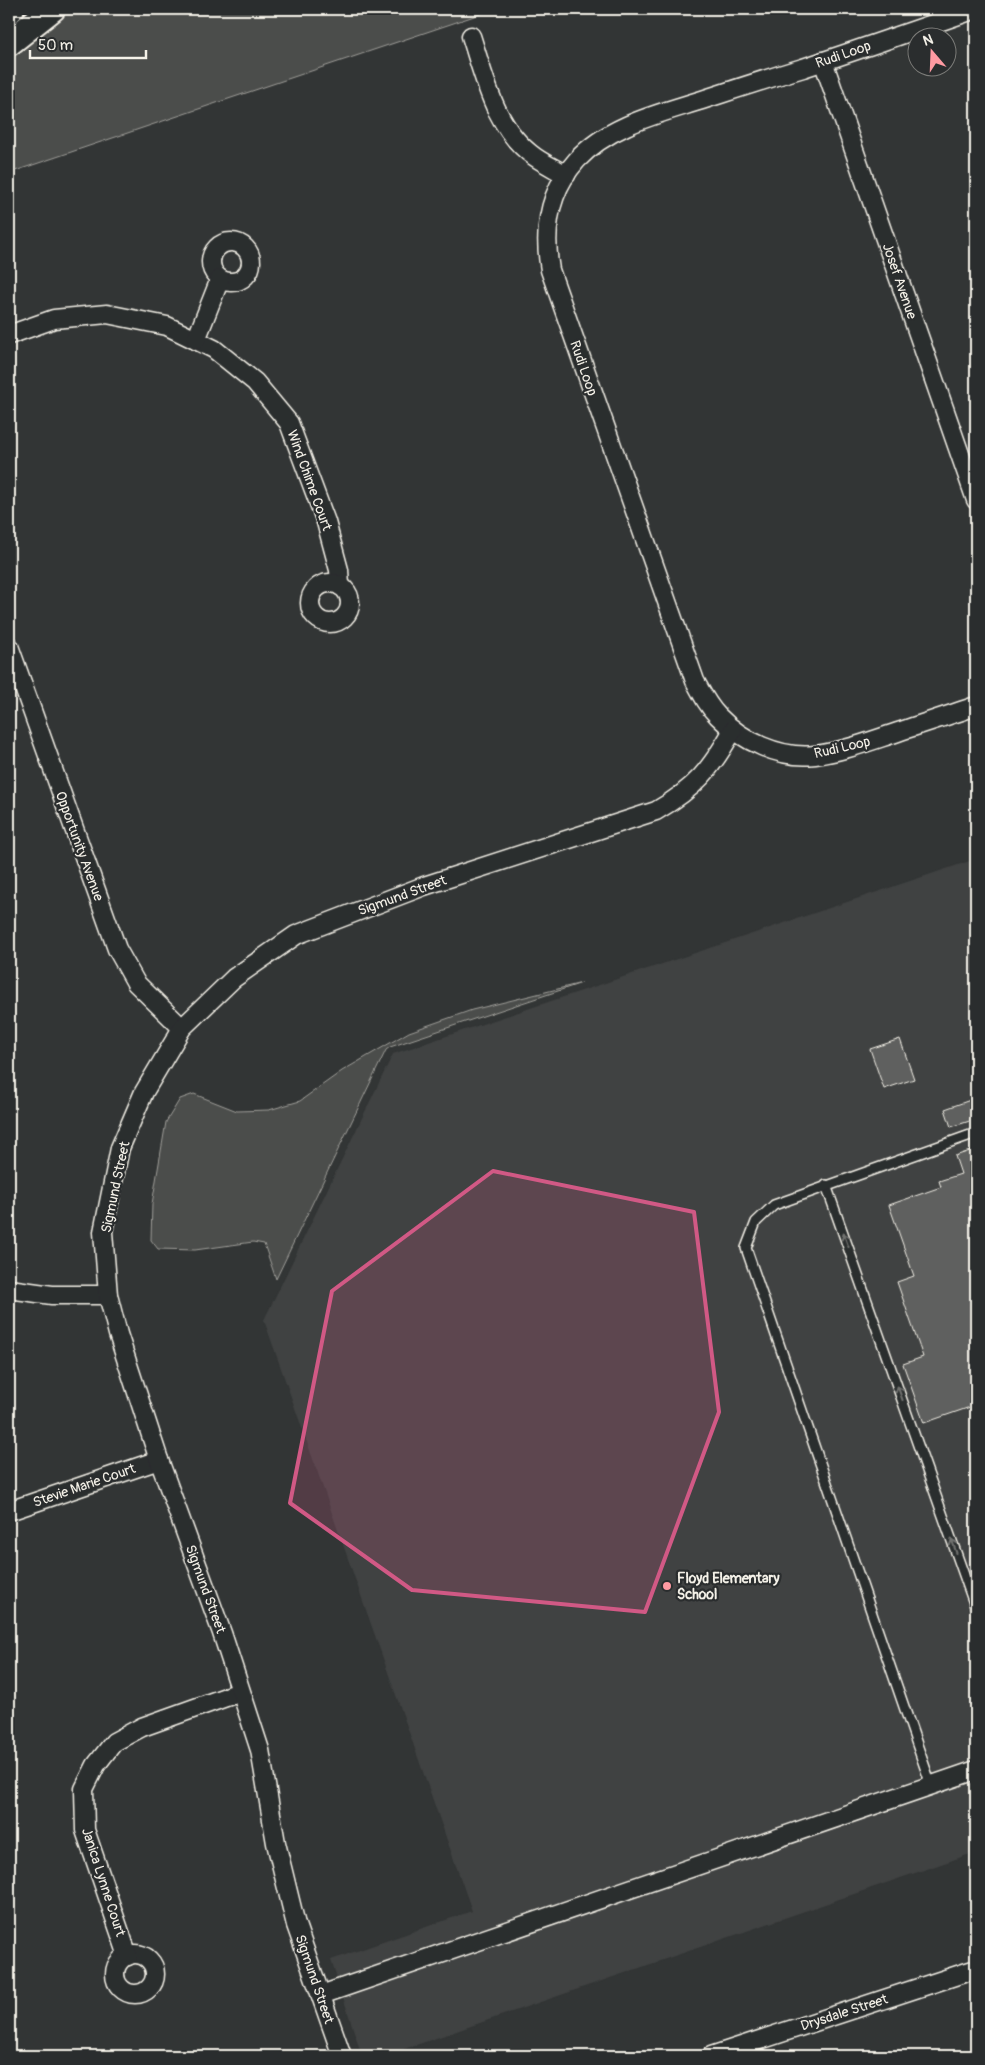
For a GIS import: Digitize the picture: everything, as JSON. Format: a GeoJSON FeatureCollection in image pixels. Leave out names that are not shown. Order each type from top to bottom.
{"type":"FeatureCollection","features":[{"type":"Feature","properties":{"kind":"street"},"geometry":{"type":"LineString","coordinates":[[9,44],[52,9]]}},
{"type":"Feature","properties":{"kind":"street","name":"Rudi Loop"},"geometry":{"type":"LineString","coordinates":[[976,9],[626,126],[592,146],[566,174],[552,203],[547,224],[546,248],[550,270],[695,682],[718,717],[733,730],[766,748],[788,754],[813,755],[848,748],[976,706]]}},
{"type":"Feature","properties":{"kind":"street"},"geometry":{"type":"LineString","coordinates":[[471,36],[495,107],[504,124],[518,142],[535,157],[566,174]]}},
{"type":"Feature","properties":{"kind":"street","name":"Josef Avenue"},"geometry":{"type":"LineString","coordinates":[[823,61],[976,500]]}},
{"type":"Feature","properties":{"kind":"street"},"geometry":{"type":"LineString","coordinates":[[196,340],[220,279]]}},
{"type":"Feature","properties":{"kind":"street","name":"Wind Chime Court"},"geometry":{"type":"LineString","coordinates":[[9,335],[54,318],[107,314],[167,326],[214,349],[255,382],[289,423],[326,522],[339,570],[340,586]]}},
{"type":"Feature","properties":{"kind":"street","name":"Opportunity Avenue"},"geometry":{"type":"LineString","coordinates":[[9,646],[117,949],[136,983],[182,1028]]}},
{"type":"Feature","properties":{"kind":"street","name":"Sigmund Street"},"geometry":{"type":"LineString","coordinates":[[342,2056],[296,1925],[276,1842],[260,1750],[222,1633],[159,1460],[118,1334],[108,1294],[104,1232],[120,1148],[144,1092],[182,1028],[234,978],[296,935],[424,886],[656,811],[678,798],[696,784],[709,768],[733,730]]}},
{"type":"Feature","properties":{"kind":"street"},"geometry":{"type":"LineString","coordinates":[[9,1289],[52,1295],[108,1294]]}},
{"type":"Feature","properties":{"kind":"street","name":"Stevie Marie Court"},"geometry":{"type":"LineString","coordinates":[[9,1512],[159,1460]]}},
{"type":"Feature","properties":{"kind":"street","name":"Janica Lynne Court"},"geometry":{"type":"LineString","coordinates":[[128,1956],[85,1830],[84,1788],[96,1765],[114,1742],[142,1727],[240,1692]]}},
{"type":"Feature","properties":{"kind":"street"},"geometry":{"type":"LineString","coordinates":[[321,1995],[976,1770]]}},
{"type":"Feature","properties":{"kind":"street","name":"Drysdale Street"},"geometry":{"type":"LineString","coordinates":[[711,2056],[976,1969]]}},
{"type":"Feature","properties":{"kind":"lane"},"geometry":{"type":"LineString","coordinates":[[931,1785],[746,1248],[756,1222],[774,1205],[976,1133]]}},
{"type":"Feature","properties":{"kind":"lane"},"geometry":{"type":"LineString","coordinates":[[826,1185],[976,1609]]}},
{"type":"Feature","properties":{"kind":"highlighted area"},"geometry":{"type":"Polygon","coordinates":[[[493,1171],[694,1212],[719,1412],[645,1612],[412,1590],[290,1503],[332,1291],[493,1171]]]}},
{"type":"Feature","properties":{"kind":"shaded area"},"geometry":{"type":"Polygon","coordinates":[[[9,9],[495,9],[9,173],[9,9]]]}},
{"type":"Feature","properties":{"kind":"shaded area","name":"Floyd Elementary School"},"geometry":{"type":"Polygon","coordinates":[[[976,859],[976,1852],[384,2056],[362,2056],[331,1960],[472,1911],[264,1320],[393,1054],[976,859]]]}},
{"type":"Feature","properties":{"kind":"shaded area"},"geometry":{"type":"Polygon","coordinates":[[[582,983],[390,1047],[386,1050],[276,1279],[264,1244],[253,1242],[195,1250],[158,1249],[151,1240],[152,1204],[166,1122],[180,1099],[194,1094],[237,1111],[269,1110],[300,1101],[342,1071],[409,1032],[472,1010],[582,983]]]}},
{"type":"Feature","properties":{"kind":"building"},"geometry":{"type":"Polygon","coordinates":[[[900,1039],[914,1079],[884,1089],[870,1049],[900,1039]]]}},
{"type":"Feature","properties":{"kind":"building"},"geometry":{"type":"Polygon","coordinates":[[[976,1098],[976,1119],[951,1127],[945,1109],[976,1098]]]}},
{"type":"Feature","properties":{"kind":"building"},"geometry":{"type":"Polygon","coordinates":[[[976,1149],[976,1405],[924,1423],[903,1364],[923,1357],[897,1282],[914,1276],[889,1205],[941,1187],[939,1181],[961,1174],[955,1156],[976,1149]]]}},
{"type":"Feature","properties":{"kind":"place","name":"Floyd Elementary School"},"geometry":{"type":"Point","coordinates":[667,1586]}}]}
